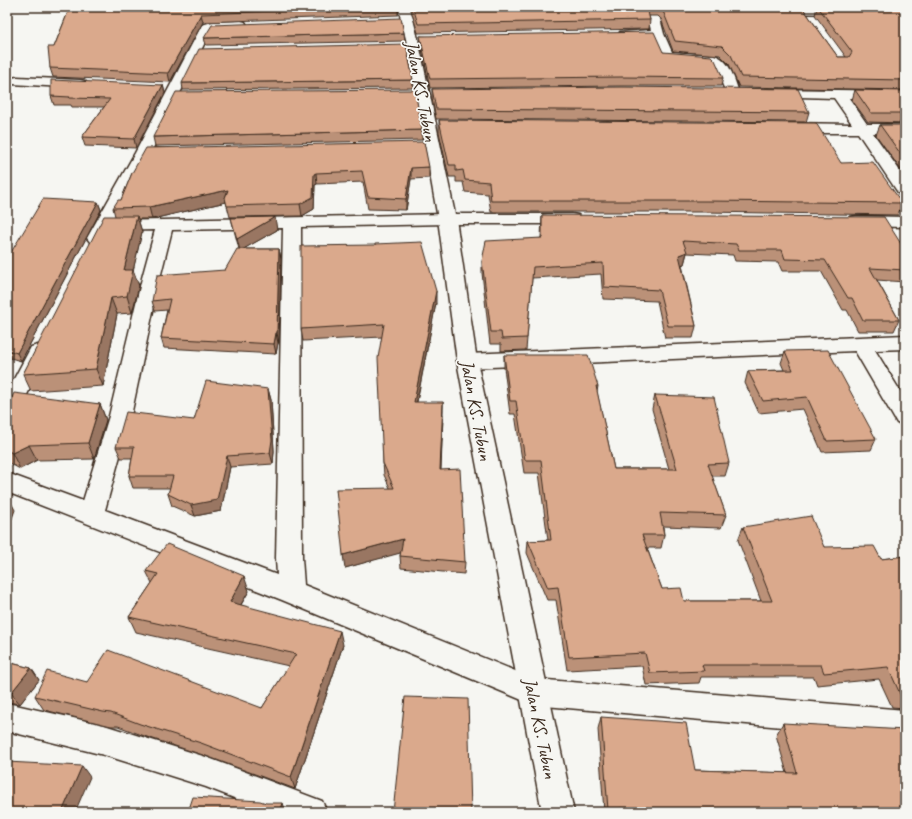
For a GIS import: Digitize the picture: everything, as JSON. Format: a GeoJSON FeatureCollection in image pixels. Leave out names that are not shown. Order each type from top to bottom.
{"type":"FeatureCollection","features":[{"type":"Feature","properties":{"kind":"street"},"geometry":{"type":"LineString","coordinates":[[660,7],[652,7],[658,34],[667,56],[704,58],[718,61],[732,92]]}},
{"type":"Feature","properties":{"kind":"street"},"geometry":{"type":"LineString","coordinates":[[803,8],[812,21]]}},
{"type":"Feature","properties":{"kind":"street"},"geometry":{"type":"LineString","coordinates":[[764,9],[803,8],[856,10]]}},
{"type":"Feature","properties":{"kind":"street"},"geometry":{"type":"LineString","coordinates":[[87,255],[143,153],[207,27],[255,24]]}},
{"type":"Feature","properties":{"kind":"street","name":"Jalan KS. Tubun"},"geometry":{"type":"LineString","coordinates":[[406,31],[422,93],[447,219],[467,361],[558,812]]}},
{"type":"Feature","properties":{"kind":"street"},"geometry":{"type":"LineString","coordinates":[[610,35],[658,34]]}},
{"type":"Feature","properties":{"kind":"street"},"geometry":{"type":"LineString","coordinates":[[194,51],[210,50]]}},
{"type":"Feature","properties":{"kind":"street"},"geometry":{"type":"LineString","coordinates":[[17,81],[97,84]]}},
{"type":"Feature","properties":{"kind":"street"},"geometry":{"type":"LineString","coordinates":[[716,92],[905,94]]}},
{"type":"Feature","properties":{"kind":"street"},"geometry":{"type":"LineString","coordinates":[[838,93],[905,190]]}},
{"type":"Feature","properties":{"kind":"street"},"geometry":{"type":"LineString","coordinates":[[775,128],[905,129]]}},
{"type":"Feature","properties":{"kind":"street"},"geometry":{"type":"LineString","coordinates":[[143,153],[182,152]]}},
{"type":"Feature","properties":{"kind":"street"},"geometry":{"type":"LineString","coordinates":[[102,226],[447,219],[586,219]]}},
{"type":"Feature","properties":{"kind":"street"},"geometry":{"type":"LineString","coordinates":[[839,221],[905,222]]}},
{"type":"Feature","properties":{"kind":"street"},"geometry":{"type":"LineString","coordinates":[[290,592],[292,222]]}},
{"type":"Feature","properties":{"kind":"street"},"geometry":{"type":"LineString","coordinates":[[886,222],[897,241]]}},
{"type":"Feature","properties":{"kind":"street"},"geometry":{"type":"LineString","coordinates":[[91,514],[120,416],[151,278],[165,225]]}},
{"type":"Feature","properties":{"kind":"street"},"geometry":{"type":"LineString","coordinates":[[7,413],[44,340]]}},
{"type":"Feature","properties":{"kind":"street"},"geometry":{"type":"LineString","coordinates":[[467,361],[905,342]]}},
{"type":"Feature","properties":{"kind":"street"},"geometry":{"type":"LineString","coordinates":[[860,343],[905,417]]}},
{"type":"Feature","properties":{"kind":"street"},"geometry":{"type":"LineString","coordinates":[[7,482],[290,592],[534,692],[905,724]]}},
{"type":"Feature","properties":{"kind":"street"},"geometry":{"type":"LineString","coordinates":[[7,716],[104,740],[206,772],[311,812]]}},
{"type":"Feature","properties":{"kind":"building"},"geometry":{"type":"Polygon","coordinates":[[[70,7],[373,7],[201,14],[168,73],[50,68],[48,47],[54,47],[70,7]]]}},
{"type":"Feature","properties":{"kind":"building"},"geometry":{"type":"Polygon","coordinates":[[[413,7],[650,7],[648,12],[650,20],[418,24],[413,7]]]}},
{"type":"Feature","properties":{"kind":"building"},"geometry":{"type":"Polygon","coordinates":[[[660,7],[802,7],[838,57],[849,57],[852,52],[818,7],[905,7],[905,80],[741,77],[731,55],[722,46],[675,41],[660,7]]]}},
{"type":"Feature","properties":{"kind":"building"},"geometry":{"type":"Polygon","coordinates":[[[401,18],[404,33],[204,38],[212,25],[401,18]]]}},
{"type":"Feature","properties":{"kind":"building"},"geometry":{"type":"Polygon","coordinates":[[[654,32],[663,52],[711,56],[715,60],[723,78],[622,77],[430,79],[420,36],[654,32]]]}},
{"type":"Feature","properties":{"kind":"building"},"geometry":{"type":"Polygon","coordinates":[[[406,44],[413,80],[182,83],[199,49],[406,44]]]}},
{"type":"Feature","properties":{"kind":"building"},"geometry":{"type":"Polygon","coordinates":[[[51,80],[163,85],[134,139],[82,137],[110,99],[51,96],[51,80]]]}},
{"type":"Feature","properties":{"kind":"building"},"geometry":{"type":"Polygon","coordinates":[[[622,87],[798,89],[809,112],[436,109],[432,89],[622,87]]]}},
{"type":"Feature","properties":{"kind":"building"},"geometry":{"type":"Polygon","coordinates":[[[415,90],[422,130],[153,137],[176,92],[415,90]]]}},
{"type":"Feature","properties":{"kind":"building"},"geometry":{"type":"Polygon","coordinates":[[[855,90],[905,91],[905,113],[871,113],[855,90]]]}},
{"type":"Feature","properties":{"kind":"building"},"geometry":{"type":"Polygon","coordinates":[[[439,120],[816,123],[841,163],[873,162],[902,203],[491,201],[489,182],[465,180],[463,170],[456,171],[456,165],[449,165],[439,120]]]}},
{"type":"Feature","properties":{"kind":"building"},"geometry":{"type":"Polygon","coordinates":[[[880,125],[905,125],[905,160],[880,125]]]}},
{"type":"Feature","properties":{"kind":"building"},"geometry":{"type":"Polygon","coordinates":[[[424,142],[429,167],[411,168],[406,199],[368,197],[362,171],[314,174],[313,197],[300,204],[227,206],[225,198],[228,190],[149,207],[113,208],[118,200],[121,200],[132,173],[146,148],[424,142]]]}},
{"type":"Feature","properties":{"kind":"building"},"geometry":{"type":"Polygon","coordinates":[[[43,199],[98,202],[17,353],[7,350],[7,259],[43,199]]]}},
{"type":"Feature","properties":{"kind":"building"},"geometry":{"type":"Polygon","coordinates":[[[542,215],[884,217],[905,248],[905,270],[870,268],[899,320],[863,320],[852,298],[848,298],[825,260],[785,259],[782,250],[739,250],[736,244],[683,241],[687,252],[679,255],[696,326],[668,326],[659,290],[604,287],[603,263],[533,267],[527,338],[502,339],[501,332],[491,332],[482,261],[486,241],[542,238],[542,215]]]}},
{"type":"Feature","properties":{"kind":"building"},"geometry":{"type":"Polygon","coordinates":[[[104,216],[137,216],[124,270],[133,270],[127,296],[111,298],[96,369],[23,374],[104,216]]]}},
{"type":"Feature","properties":{"kind":"building"},"geometry":{"type":"Polygon","coordinates":[[[275,217],[237,239],[231,218],[275,217]]]}},
{"type":"Feature","properties":{"kind":"building"},"geometry":{"type":"Polygon","coordinates":[[[422,242],[436,291],[414,402],[443,402],[440,470],[460,469],[465,562],[400,556],[403,539],[343,555],[336,489],[394,488],[383,463],[378,358],[384,324],[301,329],[301,246],[375,245],[422,242]]]}},
{"type":"Feature","properties":{"kind":"building"},"geometry":{"type":"Polygon","coordinates":[[[237,249],[279,249],[277,333],[274,344],[161,338],[170,299],[152,301],[157,275],[225,270],[237,249]]]}},
{"type":"Feature","properties":{"kind":"building"},"geometry":{"type":"Polygon","coordinates":[[[828,350],[876,439],[827,441],[807,397],[763,401],[748,371],[793,370],[785,351],[828,350]]]}},
{"type":"Feature","properties":{"kind":"building"},"geometry":{"type":"Polygon","coordinates":[[[504,355],[588,355],[598,386],[596,386],[614,469],[677,469],[655,395],[714,397],[729,463],[708,464],[726,515],[660,513],[664,535],[642,535],[662,589],[681,588],[684,601],[772,601],[743,527],[811,516],[824,547],[874,546],[881,559],[905,556],[905,696],[901,696],[888,667],[824,673],[821,665],[702,665],[704,671],[650,673],[645,653],[569,657],[558,587],[548,588],[528,541],[551,540],[541,460],[525,460],[516,401],[510,401],[504,355]]]}},
{"type":"Feature","properties":{"kind":"building"},"geometry":{"type":"Polygon","coordinates":[[[206,381],[268,389],[272,440],[270,453],[227,456],[217,500],[191,505],[168,494],[173,476],[129,476],[134,447],[116,447],[126,412],[194,420],[206,381]]]}},
{"type":"Feature","properties":{"kind":"building"},"geometry":{"type":"Polygon","coordinates":[[[14,393],[100,404],[88,443],[29,445],[12,453],[7,450],[7,404],[9,404],[14,393]]]}},
{"type":"Feature","properties":{"kind":"building"},"geometry":{"type":"Polygon","coordinates":[[[167,544],[244,576],[230,602],[340,631],[291,777],[201,743],[140,724],[111,713],[35,696],[47,671],[87,682],[108,650],[262,708],[296,654],[129,617],[158,574],[146,571],[167,544]]]}},
{"type":"Feature","properties":{"kind":"building"},"geometry":{"type":"Polygon","coordinates":[[[7,662],[31,668],[11,693],[7,692],[7,662]]]}},
{"type":"Feature","properties":{"kind":"building"},"geometry":{"type":"Polygon","coordinates":[[[405,697],[468,699],[471,812],[393,812],[405,697]]]}},
{"type":"Feature","properties":{"kind":"building"},"geometry":{"type":"Polygon","coordinates":[[[601,717],[686,723],[695,770],[797,773],[783,723],[905,730],[905,812],[623,812],[622,808],[608,810],[601,717]]]}},
{"type":"Feature","properties":{"kind":"building"},"geometry":{"type":"Polygon","coordinates":[[[7,762],[82,766],[62,812],[7,812],[7,762]]]}},
{"type":"Feature","properties":{"kind":"building"},"geometry":{"type":"Polygon","coordinates":[[[193,797],[283,803],[280,812],[188,812],[193,797]]]}}]}
